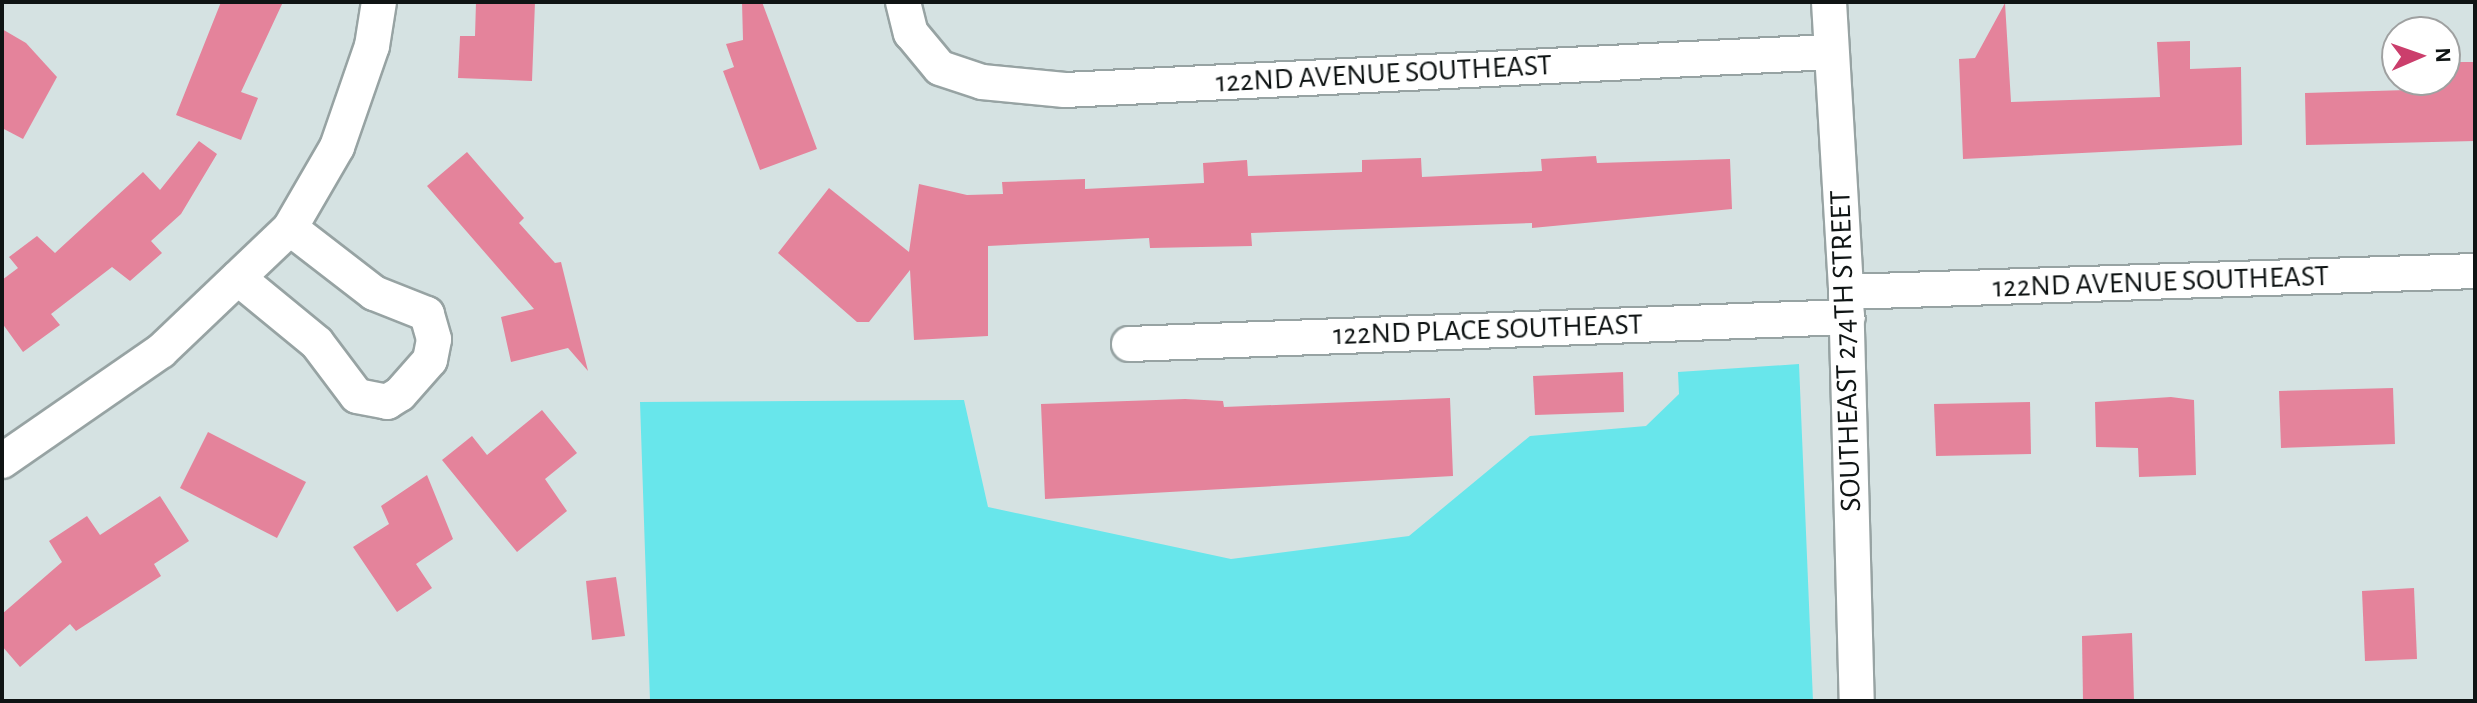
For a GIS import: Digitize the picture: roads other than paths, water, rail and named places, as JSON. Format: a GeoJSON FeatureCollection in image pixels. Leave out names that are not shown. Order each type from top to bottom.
{"type":"FeatureCollection","features":[{"type":"Feature","properties":{"kind":"street"},"geometry":{"type":"LineString","coordinates":[[2,461],[161,351],[290,228],[337,147],[372,46],[379,2]]}},
{"type":"Feature","properties":{"kind":"street","name":"122ND AVENUE SOUTHEAST"},"geometry":{"type":"LineString","coordinates":[[903,2],[911,33],[940,68],[982,82],[1065,90],[1831,52]]}},
{"type":"Feature","properties":{"kind":"street","name":"SOUTHEAST 274TH STREET"},"geometry":{"type":"LineString","coordinates":[[1829,2],[1847,304],[1857,701]]}},
{"type":"Feature","properties":{"kind":"street"},"geometry":{"type":"LineString","coordinates":[[238,278],[317,343],[357,396],[387,402],[400,394],[430,360],[433,323],[427,314],[374,293],[290,228]]}},
{"type":"Feature","properties":{"kind":"street","name":"122ND AVENUE SOUTHEAST"},"geometry":{"type":"LineString","coordinates":[[1847,304],[2475,271]]}},
{"type":"Feature","properties":{"kind":"street","name":"122ND PLACE SOUTHEAST"},"geometry":{"type":"LineString","coordinates":[[1129,344],[1847,304]]}}]}
